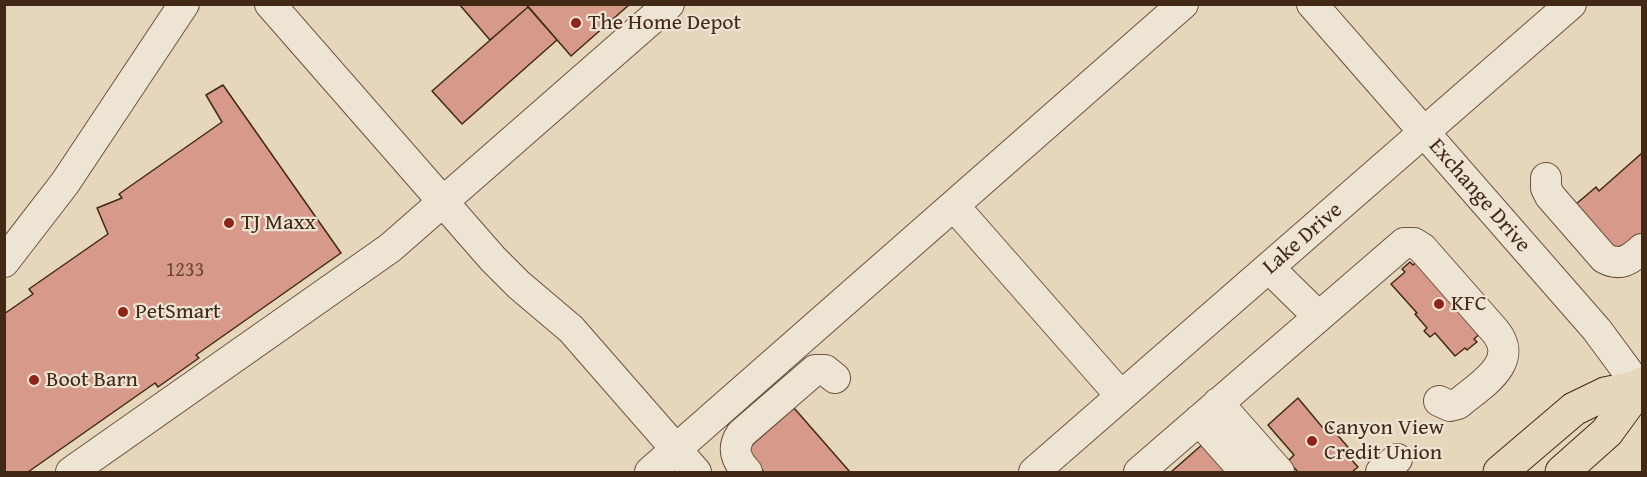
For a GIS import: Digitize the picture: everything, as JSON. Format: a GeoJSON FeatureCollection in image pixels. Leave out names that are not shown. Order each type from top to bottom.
{"type":"FeatureCollection","features":[{"type":"Feature","properties":{"kind":"main road"},"geometry":{"type":"LineString","coordinates":[[1500,472],[1574,409],[1605,394],[1641,387]]}},
{"type":"Feature","properties":{"kind":"main road"},"geometry":{"type":"LineString","coordinates":[[1562,472],[1611,427],[1641,387]]}},
{"type":"Feature","properties":{"kind":"street"},"geometry":{"type":"LineString","coordinates":[[4,262],[65,183],[184,4]]}},
{"type":"Feature","properties":{"kind":"street"},"geometry":{"type":"LineString","coordinates":[[270,4],[506,272],[571,329],[696,472]]}},
{"type":"Feature","properties":{"kind":"street"},"geometry":{"type":"LineString","coordinates":[[71,472],[390,248],[669,4]]}},
{"type":"Feature","properties":{"kind":"street"},"geometry":{"type":"LineString","coordinates":[[650,472],[1184,4]]}},
{"type":"Feature","properties":{"kind":"street","name":"Exchange Drive"},"geometry":{"type":"LineString","coordinates":[[1312,4],[1597,330],[1641,387]]}},
{"type":"Feature","properties":{"kind":"street","name":"Lake Drive"},"geometry":{"type":"LineString","coordinates":[[1034,472],[1571,4]]}},
{"type":"Feature","properties":{"kind":"street"},"geometry":{"type":"LineString","coordinates":[[1546,178],[1546,188],[1550,196],[1604,258],[1622,263],[1642,249]]}},
{"type":"Feature","properties":{"kind":"street"},"geometry":{"type":"LineString","coordinates":[[954,206],[1121,396]]}},
{"type":"Feature","properties":{"kind":"street"},"geometry":{"type":"LineString","coordinates":[[1138,472],[1399,246],[1408,242],[1422,248],[1495,331],[1503,344],[1504,352],[1499,367],[1458,404],[1450,406],[1439,401]]}},
{"type":"Feature","properties":{"kind":"street"},"geometry":{"type":"LineString","coordinates":[[1269,268],[1318,316]]}},
{"type":"Feature","properties":{"kind":"street"},"geometry":{"type":"LineString","coordinates":[[747,472],[739,464],[735,451],[741,434],[815,370],[825,370],[835,378]]}},
{"type":"Feature","properties":{"kind":"street"},"geometry":{"type":"LineString","coordinates":[[1208,412],[1245,472]]}},
{"type":"Feature","properties":{"kind":"street"},"geometry":{"type":"LineString","coordinates":[[1208,412],[1279,472]]}},
{"type":"Feature","properties":{"kind":"building"},"geometry":{"type":"Polygon","coordinates":[[[459,4],[526,4],[528,7],[490,40],[459,4]]]}},
{"type":"Feature","properties":{"kind":"building","name":"The Home Depot"},"geometry":{"type":"Polygon","coordinates":[[[526,4],[630,4],[571,56],[526,4]]]}},
{"type":"Feature","properties":{"kind":"building"},"geometry":{"type":"Polygon","coordinates":[[[528,7],[557,40],[462,124],[432,91],[528,7]]]}},
{"type":"Feature","properties":{"kind":"building"},"geometry":{"type":"Polygon","coordinates":[[[223,85],[341,253],[196,355],[199,358],[158,387],[155,383],[28,472],[4,472],[4,314],[33,294],[29,289],[108,234],[97,208],[122,198],[119,194],[222,122],[206,95],[223,85]]]}},
{"type":"Feature","properties":{"kind":"building"},"geometry":{"type":"Polygon","coordinates":[[[1642,153],[1642,239],[1626,253],[1620,246],[1615,250],[1575,205],[1596,187],[1599,191],[1642,153]]]}},
{"type":"Feature","properties":{"kind":"building","name":"KFC"},"geometry":{"type":"Polygon","coordinates":[[[1420,259],[1483,331],[1474,339],[1477,342],[1455,356],[1435,333],[1430,337],[1424,331],[1427,328],[1415,314],[1417,313],[1391,284],[1405,272],[1402,269],[1410,262],[1413,265],[1420,259]]]}},
{"type":"Feature","properties":{"kind":"building","name":"Canyon View Credit Union"},"geometry":{"type":"Polygon","coordinates":[[[1298,398],[1323,428],[1328,424],[1353,453],[1349,457],[1358,467],[1352,472],[1298,472],[1288,461],[1294,455],[1268,425],[1298,398]]]}},
{"type":"Feature","properties":{"kind":"building"},"geometry":{"type":"Polygon","coordinates":[[[794,408],[850,472],[764,472],[745,451],[794,408]]]}},
{"type":"Feature","properties":{"kind":"building"},"geometry":{"type":"Polygon","coordinates":[[[1204,443],[1230,472],[1171,472],[1204,443]]]}},
{"type":"Feature","properties":{"kind":"place","name":"The Home Depot"},"geometry":{"type":"Point","coordinates":[576,23]}},
{"type":"Feature","properties":{"kind":"place","name":"TJ Maxx"},"geometry":{"type":"Point","coordinates":[229,223]}},
{"type":"Feature","properties":{"kind":"place","name":"KFC"},"geometry":{"type":"Point","coordinates":[1439,304]}},
{"type":"Feature","properties":{"kind":"place","name":"PetSmart"},"geometry":{"type":"Point","coordinates":[123,312]}},
{"type":"Feature","properties":{"kind":"place","name":"Boot Barn"},"geometry":{"type":"Point","coordinates":[34,380]}},
{"type":"Feature","properties":{"kind":"place","name":"Canyon View Credit Union"},"geometry":{"type":"Point","coordinates":[1312,441]}}]}
